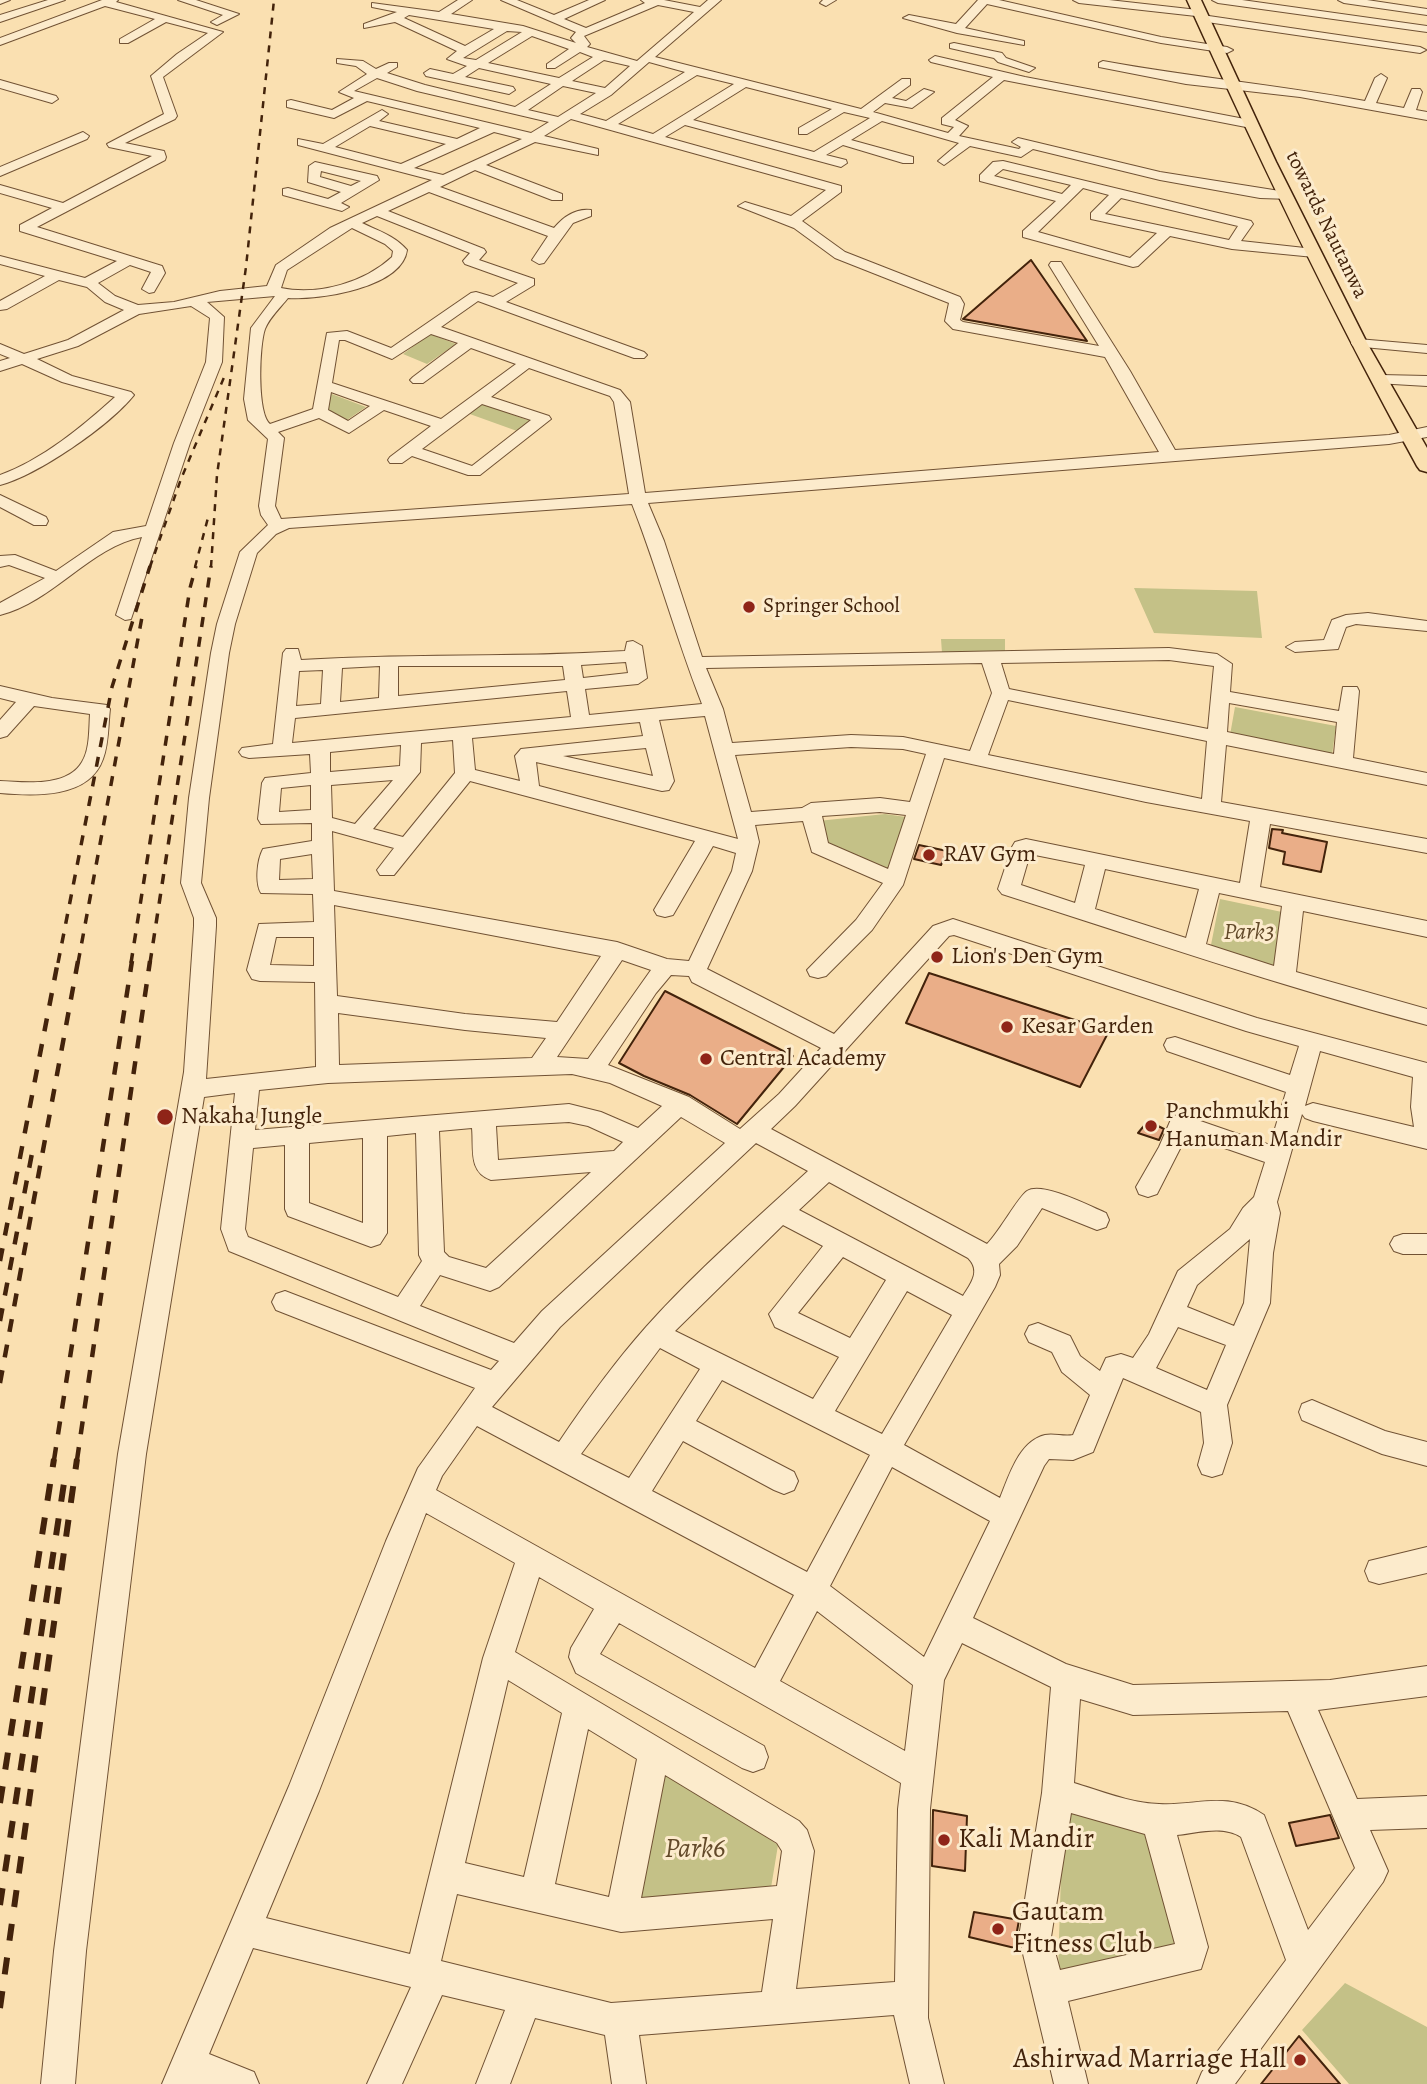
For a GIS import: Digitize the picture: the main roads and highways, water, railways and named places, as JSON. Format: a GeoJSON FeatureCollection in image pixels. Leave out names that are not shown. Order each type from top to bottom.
{"type":"FeatureCollection","features":[{"type":"Feature","properties":{"kind":"main road","name":"towards Nautanwa"},"geometry":{"type":"LineString","coordinates":[[1204,7],[1240,86],[1248,117],[1286,196],[1314,253],[1417,435],[1427,466]]}},
{"type":"Feature","properties":{"kind":"main road"},"geometry":{"type":"LineString","coordinates":[[1240,86],[1366,344]]}},
{"type":"Feature","properties":{"kind":"railway"},"geometry":{"type":"LineString","coordinates":[[211,567],[217,475],[246,267],[274,0]]}},
{"type":"Feature","properties":{"kind":"railway"},"geometry":{"type":"LineString","coordinates":[[150,567],[181,479],[225,375]]}},
{"type":"Feature","properties":{"kind":"railway"},"geometry":{"type":"LineString","coordinates":[[195,567],[209,514]]}},
{"type":"Feature","properties":{"kind":"railway"},"geometry":{"type":"LineString","coordinates":[[58,963],[112,687],[150,566]]}},
{"type":"Feature","properties":{"kind":"railway"},"geometry":{"type":"LineString","coordinates":[[131,963],[190,588],[196,566]]}},
{"type":"Feature","properties":{"kind":"railway"},"geometry":{"type":"LineString","coordinates":[[150,963],[211,566]]}},
{"type":"Feature","properties":{"kind":"railway"},"geometry":{"type":"LineString","coordinates":[[78,963],[142,617]]}},
{"type":"Feature","properties":{"kind":"railway"},"geometry":{"type":"LineString","coordinates":[[0,1261],[58,961]]}},
{"type":"Feature","properties":{"kind":"railway"},"geometry":{"type":"LineString","coordinates":[[0,1383],[78,961]]}},
{"type":"Feature","properties":{"kind":"railway"},"geometry":{"type":"LineString","coordinates":[[54,1460],[132,961]]}},
{"type":"Feature","properties":{"kind":"railway"},"geometry":{"type":"LineString","coordinates":[[77,1460],[150,961]]}},
{"type":"Feature","properties":{"kind":"railway"},"geometry":{"type":"LineString","coordinates":[[0,1321],[33,1148]]}},
{"type":"Feature","properties":{"kind":"railway"},"geometry":{"type":"LineString","coordinates":[[0,1803],[54,1459]]}},
{"type":"Feature","properties":{"kind":"railway"},"geometry":{"type":"LineString","coordinates":[[0,2008],[77,1459]]}},
{"type":"Feature","properties":{"kind":"railway"},"geometry":{"type":"LineString","coordinates":[[0,1905],[64,1483]]}},
{"type":"Feature","properties":{"kind":"place","name":"Springer School"},"geometry":{"type":"Point","coordinates":[749,607]}},
{"type":"Feature","properties":{"kind":"place","name":"RAV Gym"},"geometry":{"type":"Point","coordinates":[929,855]}},
{"type":"Feature","properties":{"kind":"place","name":"Lion's Den Gym"},"geometry":{"type":"Point","coordinates":[937,957]}},
{"type":"Feature","properties":{"kind":"place","name":"Kesar Garden"},"geometry":{"type":"Point","coordinates":[1007,1027]}},
{"type":"Feature","properties":{"kind":"place","name":"Central Academy"},"geometry":{"type":"Point","coordinates":[706,1059]}},
{"type":"Feature","properties":{"kind":"place","name":"Nakaha Jungle"},"geometry":{"type":"Point","coordinates":[165,1117]}},
{"type":"Feature","properties":{"kind":"place","name":"Panchmukhi Hanuman Mandir"},"geometry":{"type":"Point","coordinates":[1151,1126]}},
{"type":"Feature","properties":{"kind":"place","name":"Kali Mandir"},"geometry":{"type":"Point","coordinates":[944,1840]}},
{"type":"Feature","properties":{"kind":"place","name":"Gautam Fitness Club"},"geometry":{"type":"Point","coordinates":[998,1929]}},
{"type":"Feature","properties":{"kind":"place","name":"Ashirwad Marriage Hall"},"geometry":{"type":"Point","coordinates":[1300,2060]}},
{"type":"Feature","properties":{"kind":"park label","name":"Park3"},"geometry":{"type":"Point","coordinates":[1249,933]}},
{"type":"Feature","properties":{"kind":"park label","name":"Park6"},"geometry":{"type":"Point","coordinates":[695,1850]}}]}
